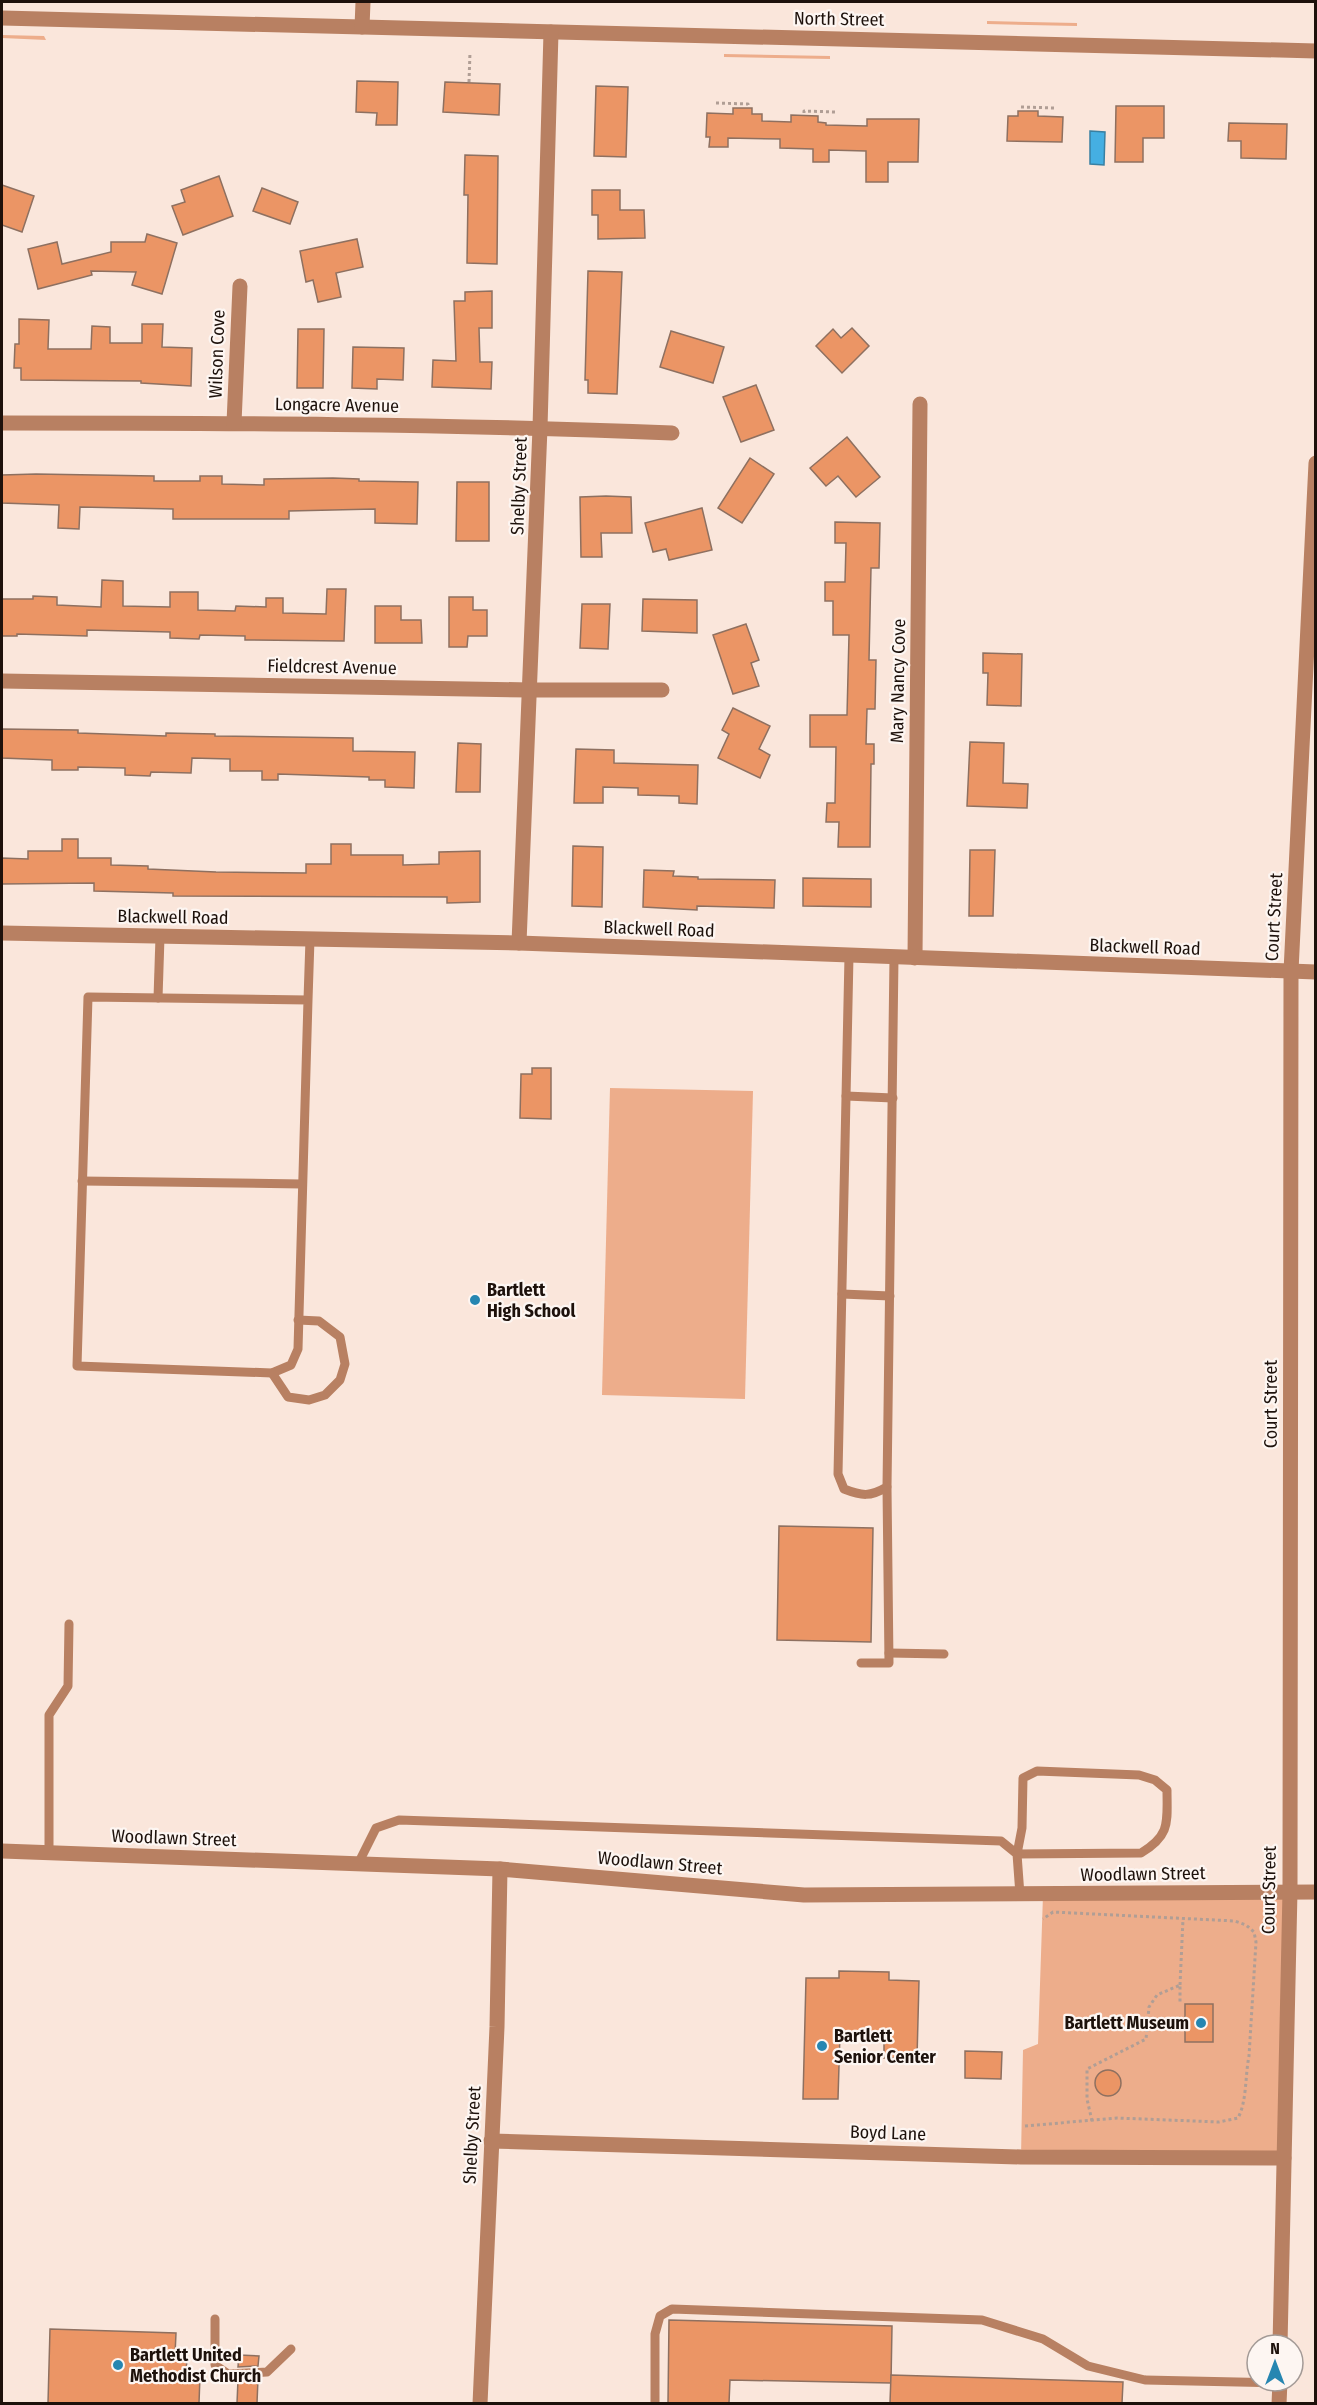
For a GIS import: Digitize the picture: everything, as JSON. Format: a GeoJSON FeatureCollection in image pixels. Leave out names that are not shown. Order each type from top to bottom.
{"type":"FeatureCollection","features":[{"type":"Feature","properties":{"kind":"street"},"geometry":{"type":"LineString","coordinates":[[362,27],[363,2]]}},
{"type":"Feature","properties":{"kind":"street","name":"North Street"},"geometry":{"type":"LineString","coordinates":[[2,18],[1316,51]]}},
{"type":"Feature","properties":{"kind":"street","name":"Shelby Street"},"geometry":{"type":"LineString","coordinates":[[519,943],[540,428],[551,32]]}},
{"type":"Feature","properties":{"kind":"street","name":"Wilson Cove"},"geometry":{"type":"LineString","coordinates":[[234,423],[240,286]]}},
{"type":"Feature","properties":{"kind":"street","name":"Mary Nancy Cove"},"geometry":{"type":"LineString","coordinates":[[915,958],[920,404]]}},
{"type":"Feature","properties":{"kind":"street","name":"Longacre Avenue"},"geometry":{"type":"LineString","coordinates":[[2,423],[234,423],[540,428],[672,433]]}},
{"type":"Feature","properties":{"kind":"street","name":"Court Street"},"geometry":{"type":"LineString","coordinates":[[1280,2333],[1290,1891],[1291,971],[1316,463]]}},
{"type":"Feature","properties":{"kind":"street","name":"Fieldcrest Avenue"},"geometry":{"type":"LineString","coordinates":[[2,681],[662,690]]}},
{"type":"Feature","properties":{"kind":"street","name":"Blackwell Road"},"geometry":{"type":"LineString","coordinates":[[2,933],[519,943],[1316,972]]}},
{"type":"Feature","properties":{"kind":"street","name":"Woodlawn Street"},"geometry":{"type":"LineString","coordinates":[[2,1851],[501,1869],[804,1895],[1316,1892]]}},
{"type":"Feature","properties":{"kind":"street","name":"Shelby Street"},"geometry":{"type":"LineString","coordinates":[[480,2403],[490,2141],[497,2027],[501,1869]]}},
{"type":"Feature","properties":{"kind":"street","name":"Boyd Lane"},"geometry":{"type":"LineString","coordinates":[[490,2141],[1021,2157],[1284,2158]]}},
{"type":"Feature","properties":{"kind":"lane"},"geometry":{"type":"LineString","coordinates":[[158,998],[160,937]]}},
{"type":"Feature","properties":{"kind":"lane"},"geometry":{"type":"LineString","coordinates":[[308,1000],[87,997],[77,1366],[273,1373],[291,1365],[298,1349],[310,939]]}},
{"type":"Feature","properties":{"kind":"lane"},"geometry":{"type":"LineString","coordinates":[[849,956],[838,1474],[844,1489],[858,1494],[874,1494],[887,1487]]}},
{"type":"Feature","properties":{"kind":"lane"},"geometry":{"type":"LineString","coordinates":[[861,1663],[889,1663],[887,1487],[894,958]]}},
{"type":"Feature","properties":{"kind":"lane"},"geometry":{"type":"LineString","coordinates":[[846,1096],[893,1098]]}},
{"type":"Feature","properties":{"kind":"lane"},"geometry":{"type":"LineString","coordinates":[[82,1181],[302,1184]]}},
{"type":"Feature","properties":{"kind":"lane"},"geometry":{"type":"LineString","coordinates":[[842,1294],[890,1296]]}},
{"type":"Feature","properties":{"kind":"lane"},"geometry":{"type":"LineString","coordinates":[[273,1373],[288,1397],[309,1400],[325,1395],[340,1380],[345,1364],[340,1337],[319,1321],[298,1320]]}},
{"type":"Feature","properties":{"kind":"lane"},"geometry":{"type":"LineString","coordinates":[[49,1853],[49,1714],[68,1686],[69,1624]]}},
{"type":"Feature","properties":{"kind":"lane"},"geometry":{"type":"LineString","coordinates":[[889,1653],[944,1654]]}},
{"type":"Feature","properties":{"kind":"lane"},"geometry":{"type":"LineString","coordinates":[[358,1864],[376,1828],[399,1820],[1001,1841],[1017,1854],[1141,1853],[1157,1843],[1167,1828],[1167,1790],[1155,1780],[1139,1775],[1037,1771],[1023,1778],[1022,1828],[1017,1854],[1020,1895]]}},
{"type":"Feature","properties":{"kind":"lane"},"geometry":{"type":"LineString","coordinates":[[655,2403],[655,2334],[660,2316],[672,2309],[982,2320],[1043,2339],[1088,2366],[1144,2380],[1245,2381]]}},
{"type":"Feature","properties":{"kind":"lane"},"geometry":{"type":"LineString","coordinates":[[215,2319],[215,2366],[228,2374],[267,2372],[291,2349]]}},
{"type":"Feature","properties":{"kind":"path"},"geometry":{"type":"LineString","coordinates":[[469,82],[470,52]]}},
{"type":"Feature","properties":{"kind":"path"},"geometry":{"type":"LineString","coordinates":[[716,104],[748,104],[748,106]]}},
{"type":"Feature","properties":{"kind":"path"},"geometry":{"type":"LineString","coordinates":[[1021,107],[1055,108]]}},
{"type":"Feature","properties":{"kind":"path"},"geometry":{"type":"LineString","coordinates":[[804,113],[804,111],[835,112]]}},
{"type":"Feature","properties":{"kind":"path"},"geometry":{"type":"LineString","coordinates":[[1024,2126],[1117,2118],[1219,2122],[1238,2118],[1243,2108],[1250,2044],[1256,1942],[1254,1932],[1246,1925],[1235,1921],[1053,1912],[1043,1919]]}},
{"type":"Feature","properties":{"kind":"path"},"geometry":{"type":"LineString","coordinates":[[1180,2003],[1183,1919]]}},
{"type":"Feature","properties":{"kind":"path"},"geometry":{"type":"LineString","coordinates":[[1092,2121],[1087,2099],[1088,2069],[1146,2039],[1149,2007],[1157,1995],[1180,1985]]}},
{"type":"Feature","properties":{"kind":"shaded area"},"geometry":{"type":"Polygon","coordinates":[[[987,21],[1077,23],[1077,26],[987,24],[987,21]]]}},
{"type":"Feature","properties":{"kind":"shaded area"},"geometry":{"type":"Polygon","coordinates":[[[2,35],[44,36],[46,40],[2,38],[2,35]]]}},
{"type":"Feature","properties":{"kind":"shaded area"},"geometry":{"type":"Polygon","coordinates":[[[724,54],[830,56],[830,59],[724,57],[724,54]]]}},
{"type":"Feature","properties":{"kind":"shaded area"},"geometry":{"type":"Polygon","coordinates":[[[610,1088],[753,1091],[745,1399],[602,1395],[610,1088]]]}},
{"type":"Feature","properties":{"kind":"shaded area"},"geometry":{"type":"Polygon","coordinates":[[[1290,1891],[1284,2158],[1021,2157],[1023,2050],[1038,2044],[1043,1895],[1290,1891]]]}},
{"type":"Feature","properties":{"kind":"water"},"geometry":{"type":"Polygon","coordinates":[[[1090,131],[1105,132],[1104,165],[1090,164],[1090,131]]]}},
{"type":"Feature","properties":{"kind":"building"},"geometry":{"type":"Polygon","coordinates":[[[357,81],[398,82],[397,125],[376,125],[377,113],[356,112],[357,81]]]}},
{"type":"Feature","properties":{"kind":"building"},"geometry":{"type":"Polygon","coordinates":[[[445,82],[500,84],[499,115],[443,112],[445,82]]]}},
{"type":"Feature","properties":{"kind":"building"},"geometry":{"type":"Polygon","coordinates":[[[596,86],[628,87],[626,157],[594,156],[596,86]]]}},
{"type":"Feature","properties":{"kind":"building"},"geometry":{"type":"Polygon","coordinates":[[[1116,106],[1164,106],[1164,138],[1143,138],[1143,162],[1115,162],[1116,106]]]}},
{"type":"Feature","properties":{"kind":"building"},"geometry":{"type":"Polygon","coordinates":[[[733,108],[752,108],[752,114],[762,114],[762,121],[791,122],[791,115],[818,116],[818,122],[826,123],[826,125],[867,126],[867,119],[919,119],[918,162],[888,162],[888,182],[866,182],[866,151],[829,150],[829,162],[813,162],[813,149],[780,148],[780,139],[728,138],[728,147],[709,147],[710,137],[706,137],[707,113],[733,114],[733,108]]]}},
{"type":"Feature","properties":{"kind":"building"},"geometry":{"type":"Polygon","coordinates":[[[1018,111],[1038,111],[1038,116],[1063,117],[1062,142],[1007,141],[1008,116],[1018,116],[1018,111]]]}},
{"type":"Feature","properties":{"kind":"building"},"geometry":{"type":"Polygon","coordinates":[[[1229,123],[1287,124],[1286,159],[1241,158],[1241,141],[1228,141],[1229,123]]]}},
{"type":"Feature","properties":{"kind":"building"},"geometry":{"type":"Polygon","coordinates":[[[465,155],[498,156],[497,264],[467,263],[468,195],[464,195],[465,155]]]}},
{"type":"Feature","properties":{"kind":"building"},"geometry":{"type":"Polygon","coordinates":[[[219,176],[233,216],[183,235],[172,206],[185,202],[181,190],[219,176]]]}},
{"type":"Feature","properties":{"kind":"building"},"geometry":{"type":"Polygon","coordinates":[[[2,185],[34,196],[22,232],[2,225],[2,185]]]}},
{"type":"Feature","properties":{"kind":"building"},"geometry":{"type":"Polygon","coordinates":[[[262,188],[298,202],[290,224],[253,211],[262,188]]]}},
{"type":"Feature","properties":{"kind":"building"},"geometry":{"type":"Polygon","coordinates":[[[592,190],[620,190],[620,210],[644,210],[645,238],[598,239],[598,215],[592,215],[592,190]]]}},
{"type":"Feature","properties":{"kind":"building"},"geometry":{"type":"Polygon","coordinates":[[[147,234],[177,243],[162,294],[132,285],[136,272],[91,271],[92,275],[38,289],[28,249],[57,242],[62,264],[111,252],[111,242],[145,242],[147,234]]]}},
{"type":"Feature","properties":{"kind":"building"},"geometry":{"type":"Polygon","coordinates":[[[357,239],[363,267],[336,273],[341,297],[318,302],[313,280],[306,282],[300,251],[357,239]]]}},
{"type":"Feature","properties":{"kind":"building"},"geometry":{"type":"Polygon","coordinates":[[[588,271],[622,272],[617,394],[588,393],[588,380],[585,380],[588,271]]]}},
{"type":"Feature","properties":{"kind":"building"},"geometry":{"type":"Polygon","coordinates":[[[492,291],[492,328],[479,328],[480,362],[492,362],[491,389],[432,387],[433,360],[456,361],[454,301],[465,301],[465,292],[492,291]]]}},
{"type":"Feature","properties":{"kind":"building"},"geometry":{"type":"Polygon","coordinates":[[[19,319],[49,320],[48,349],[91,349],[92,326],[110,327],[110,343],[142,343],[142,324],[163,324],[162,347],[192,348],[191,386],[141,383],[141,381],[21,380],[21,368],[14,368],[15,344],[19,344],[19,319]]]}},
{"type":"Feature","properties":{"kind":"building"},"geometry":{"type":"Polygon","coordinates":[[[852,328],[869,346],[842,373],[816,346],[833,329],[841,338],[852,328]]]}},
{"type":"Feature","properties":{"kind":"building"},"geometry":{"type":"Polygon","coordinates":[[[298,329],[324,329],[323,388],[297,388],[298,329]]]}},
{"type":"Feature","properties":{"kind":"building"},"geometry":{"type":"Polygon","coordinates":[[[671,331],[724,347],[713,383],[660,367],[671,331]]]}},
{"type":"Feature","properties":{"kind":"building"},"geometry":{"type":"Polygon","coordinates":[[[353,347],[404,348],[403,380],[377,379],[377,389],[352,388],[353,347]]]}},
{"type":"Feature","properties":{"kind":"building"},"geometry":{"type":"Polygon","coordinates":[[[756,385],[774,430],[741,442],[723,397],[756,385]]]}},
{"type":"Feature","properties":{"kind":"building"},"geometry":{"type":"Polygon","coordinates":[[[847,437],[880,477],[856,497],[838,476],[826,486],[810,468],[847,437]]]}},
{"type":"Feature","properties":{"kind":"building"},"geometry":{"type":"Polygon","coordinates":[[[750,458],[774,474],[742,523],[718,508],[750,458]]]}},
{"type":"Feature","properties":{"kind":"building"},"geometry":{"type":"Polygon","coordinates":[[[2,475],[154,476],[154,481],[200,481],[200,476],[222,476],[222,484],[264,485],[264,479],[333,478],[418,482],[417,524],[375,523],[375,509],[289,511],[289,519],[173,519],[173,509],[80,507],[79,529],[58,528],[59,505],[2,503],[2,475]]]}},
{"type":"Feature","properties":{"kind":"building"},"geometry":{"type":"Polygon","coordinates":[[[457,482],[489,482],[489,541],[456,541],[457,482]]]}},
{"type":"Feature","properties":{"kind":"building"},"geometry":{"type":"Polygon","coordinates":[[[580,497],[631,497],[632,533],[601,533],[602,557],[581,557],[580,497]]]}},
{"type":"Feature","properties":{"kind":"building"},"geometry":{"type":"Polygon","coordinates":[[[702,508],[712,550],[669,560],[666,549],[653,552],[645,523],[702,508]]]}},
{"type":"Feature","properties":{"kind":"building"},"geometry":{"type":"Polygon","coordinates":[[[835,522],[880,523],[879,568],[871,568],[869,660],[876,660],[875,709],[867,709],[866,744],[874,744],[874,764],[871,764],[870,847],[838,847],[839,822],[826,822],[827,803],[835,803],[836,747],[810,747],[810,715],[847,715],[849,635],[833,635],[833,601],[825,601],[825,582],[845,582],[846,543],[835,543],[835,522]]]}},
{"type":"Feature","properties":{"kind":"building"},"geometry":{"type":"Polygon","coordinates":[[[102,580],[123,581],[123,606],[170,607],[170,592],[198,592],[198,610],[235,611],[236,606],[266,607],[266,598],[283,598],[283,613],[326,614],[327,589],[346,589],[344,641],[245,640],[245,636],[200,635],[199,639],[170,638],[170,632],[87,630],[87,636],[17,634],[17,636],[2,636],[2,599],[33,599],[33,596],[57,597],[57,605],[101,607],[102,580]]]}},
{"type":"Feature","properties":{"kind":"building"},"geometry":{"type":"Polygon","coordinates":[[[449,597],[473,597],[473,610],[487,610],[487,636],[468,636],[467,647],[449,647],[449,597]]]}},
{"type":"Feature","properties":{"kind":"building"},"geometry":{"type":"Polygon","coordinates":[[[643,599],[697,600],[697,633],[642,631],[643,599]]]}},
{"type":"Feature","properties":{"kind":"building"},"geometry":{"type":"Polygon","coordinates":[[[582,604],[610,604],[608,649],[580,648],[582,604]]]}},
{"type":"Feature","properties":{"kind":"building"},"geometry":{"type":"Polygon","coordinates":[[[375,606],[401,606],[401,620],[421,620],[422,643],[375,643],[375,606]]]}},
{"type":"Feature","properties":{"kind":"building"},"geometry":{"type":"Polygon","coordinates":[[[746,624],[759,660],[751,663],[759,686],[733,694],[713,635],[746,624]]]}},
{"type":"Feature","properties":{"kind":"building"},"geometry":{"type":"Polygon","coordinates":[[[983,653],[1022,654],[1021,706],[987,705],[988,673],[983,673],[983,653]]]}},
{"type":"Feature","properties":{"kind":"building"},"geometry":{"type":"Polygon","coordinates":[[[733,708],[770,726],[759,749],[770,755],[760,778],[718,758],[729,734],[722,730],[733,708]]]}},
{"type":"Feature","properties":{"kind":"building"},"geometry":{"type":"Polygon","coordinates":[[[2,729],[78,730],[78,733],[166,736],[166,733],[353,738],[353,751],[415,752],[414,788],[385,787],[385,780],[369,780],[369,777],[278,774],[278,780],[262,780],[262,771],[230,771],[230,759],[192,758],[191,773],[151,772],[150,776],[125,775],[125,768],[78,767],[78,770],[52,770],[52,760],[2,758],[2,729]]]}},
{"type":"Feature","properties":{"kind":"building"},"geometry":{"type":"Polygon","coordinates":[[[970,742],[1004,743],[1003,783],[1028,784],[1027,808],[967,806],[970,742]]]}},
{"type":"Feature","properties":{"kind":"building"},"geometry":{"type":"Polygon","coordinates":[[[458,743],[481,744],[480,792],[456,792],[458,743]]]}},
{"type":"Feature","properties":{"kind":"building"},"geometry":{"type":"Polygon","coordinates":[[[576,749],[614,750],[614,763],[698,765],[697,804],[679,803],[679,796],[638,795],[638,788],[603,787],[603,803],[574,803],[576,749]]]}},
{"type":"Feature","properties":{"kind":"building"},"geometry":{"type":"Polygon","coordinates":[[[62,839],[78,839],[78,858],[111,858],[111,865],[148,866],[148,869],[216,872],[306,873],[306,864],[331,864],[331,844],[351,844],[351,855],[403,855],[403,865],[439,864],[439,852],[480,851],[480,902],[447,903],[447,897],[173,896],[173,893],[94,891],[94,883],[2,884],[2,858],[28,859],[28,851],[62,851],[62,839]]]}},
{"type":"Feature","properties":{"kind":"building"},"geometry":{"type":"Polygon","coordinates":[[[573,846],[603,847],[602,907],[572,906],[573,846]]]}},
{"type":"Feature","properties":{"kind":"building"},"geometry":{"type":"Polygon","coordinates":[[[970,850],[995,850],[993,916],[969,916],[970,850]]]}},
{"type":"Feature","properties":{"kind":"building"},"geometry":{"type":"Polygon","coordinates":[[[644,870],[674,871],[673,876],[698,877],[698,879],[775,880],[774,908],[697,906],[697,910],[643,907],[644,870]]]}},
{"type":"Feature","properties":{"kind":"building"},"geometry":{"type":"Polygon","coordinates":[[[803,878],[871,879],[871,907],[803,906],[803,878]]]}},
{"type":"Feature","properties":{"kind":"building"},"geometry":{"type":"Polygon","coordinates":[[[532,1068],[551,1068],[551,1119],[520,1118],[521,1074],[532,1074],[532,1068]]]}},
{"type":"Feature","properties":{"kind":"building"},"geometry":{"type":"Polygon","coordinates":[[[779,1526],[873,1528],[871,1642],[777,1640],[779,1526]]]}},
{"type":"Feature","properties":{"kind":"building","name":"Bartlett Senior Center"},"geometry":{"type":"Polygon","coordinates":[[[839,1971],[889,1972],[889,1980],[919,1981],[917,2058],[884,2058],[884,2034],[840,2033],[838,2099],[803,2099],[806,1978],[839,1978],[839,1971]]]}},
{"type":"Feature","properties":{"kind":"building","name":"Bartlett Museum"},"geometry":{"type":"Polygon","coordinates":[[[1185,2004],[1213,2004],[1213,2042],[1185,2042],[1185,2004]]]}},
{"type":"Feature","properties":{"kind":"building"},"geometry":{"type":"Polygon","coordinates":[[[965,2051],[1002,2052],[1001,2079],[965,2078],[965,2051]]]}},
{"type":"Feature","properties":{"kind":"building"},"geometry":{"type":"Polygon","coordinates":[[[1108,2070],[1117,2074],[1121,2083],[1117,2092],[1108,2096],[1099,2092],[1095,2083],[1099,2074],[1108,2070]]]}},
{"type":"Feature","properties":{"kind":"building"},"geometry":{"type":"Polygon","coordinates":[[[669,2320],[892,2326],[891,2383],[730,2380],[729,2403],[668,2403],[669,2320]]]}},
{"type":"Feature","properties":{"kind":"building","name":"Bartlett United Methodist Church"},"geometry":{"type":"Polygon","coordinates":[[[50,2329],[176,2333],[175,2355],[187,2355],[186,2376],[200,2376],[199,2403],[48,2403],[50,2329]]]}},
{"type":"Feature","properties":{"kind":"building"},"geometry":{"type":"Polygon","coordinates":[[[239,2355],[259,2356],[258,2366],[238,2367],[239,2355]]]}},
{"type":"Feature","properties":{"kind":"building"},"geometry":{"type":"Polygon","coordinates":[[[891,2375],[1123,2382],[1122,2403],[890,2403],[891,2375]]]}},
{"type":"Feature","properties":{"kind":"building"},"geometry":{"type":"Polygon","coordinates":[[[258,2379],[257,2403],[237,2403],[238,2380],[258,2379]]]}},
{"type":"Feature","properties":{"kind":"place","name":"Bartlett High School"},"geometry":{"type":"Point","coordinates":[475,1300]}},
{"type":"Feature","properties":{"kind":"place","name":"Bartlett Museum"},"geometry":{"type":"Point","coordinates":[1201,2023]}},
{"type":"Feature","properties":{"kind":"place","name":"Bartlett Senior Center"},"geometry":{"type":"Point","coordinates":[822,2046]}},
{"type":"Feature","properties":{"kind":"place","name":"Bartlett United Methodist Church"},"geometry":{"type":"Point","coordinates":[118,2365]}}]}
